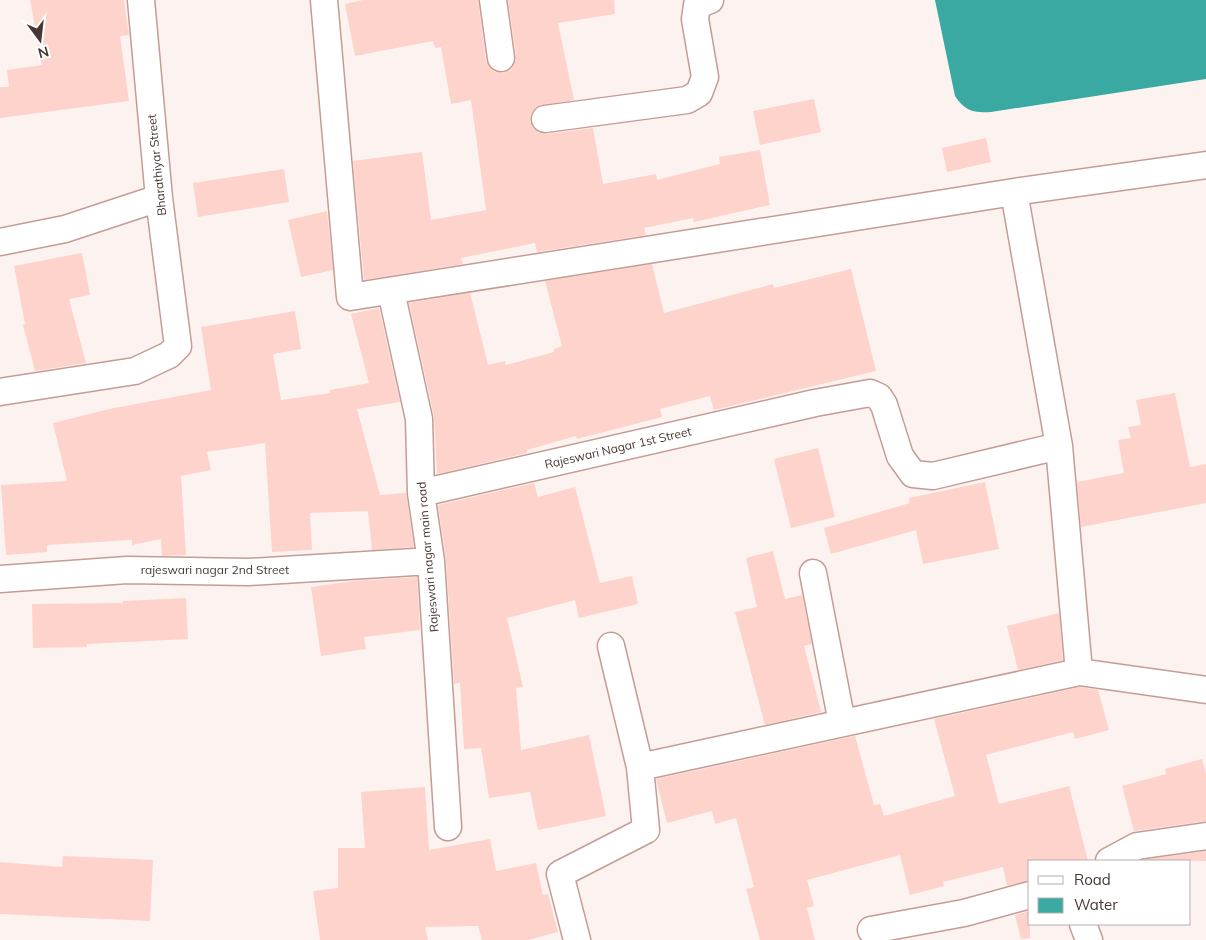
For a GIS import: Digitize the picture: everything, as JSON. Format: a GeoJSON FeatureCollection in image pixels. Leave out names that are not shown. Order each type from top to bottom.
{"type":"FeatureCollection","features":[{"type":"Feature","properties":{"kind":"street","name":"Bharathiyar Street"},"geometry":{"type":"LineString","coordinates":[[0,392],[135,370],[169,355],[178,346],[159,198],[141,0]]}},
{"type":"Feature","properties":{"kind":"street"},"geometry":{"type":"LineString","coordinates":[[324,0],[350,297],[1014,192],[1206,165]]}},
{"type":"Feature","properties":{"kind":"street"},"geometry":{"type":"LineString","coordinates":[[493,0],[501,58]]}},
{"type":"Feature","properties":{"kind":"street"},"geometry":{"type":"LineString","coordinates":[[545,119],[687,100],[699,93],[705,77],[695,19],[697,6],[710,0]]}},
{"type":"Feature","properties":{"kind":"street"},"geometry":{"type":"LineString","coordinates":[[1014,192],[1058,446],[1079,672]]}},
{"type":"Feature","properties":{"kind":"street"},"geometry":{"type":"LineString","coordinates":[[0,242],[65,229],[159,198]]}},
{"type":"Feature","properties":{"kind":"street","name":"Rajeswari nagar main road"},"geometry":{"type":"LineString","coordinates":[[391,291],[419,419],[421,493],[431,561],[448,827]]}},
{"type":"Feature","properties":{"kind":"street","name":"Rajeswari Nagar 1st Street"},"geometry":{"type":"LineString","coordinates":[[421,493],[815,403],[870,393],[879,397],[888,413],[900,456],[913,474],[933,476],[1058,446]]}},
{"type":"Feature","properties":{"kind":"street","name":"rajeswari nagar 2nd Street"},"geometry":{"type":"LineString","coordinates":[[0,579],[127,570],[249,572],[431,561]]}},
{"type":"Feature","properties":{"kind":"street"},"geometry":{"type":"LineString","coordinates":[[813,573],[842,723]]}},
{"type":"Feature","properties":{"kind":"street"},"geometry":{"type":"LineString","coordinates":[[577,940],[560,874],[646,830],[640,767],[611,646]]}},
{"type":"Feature","properties":{"kind":"street"},"geometry":{"type":"LineString","coordinates":[[640,767],[1079,672],[1205,695]]}},
{"type":"Feature","properties":{"kind":"street"},"geometry":{"type":"LineString","coordinates":[[1111,860],[1137,846],[1206,836]]}},
{"type":"Feature","properties":{"kind":"street"},"geometry":{"type":"LineString","coordinates":[[871,930],[964,913],[1028,896]]}},
{"type":"Feature","properties":{"kind":"street"},"geometry":{"type":"LineString","coordinates":[[1083,925],[1088,940]]}},
{"type":"Feature","properties":{"kind":"water"},"geometry":{"type":"Polygon","coordinates":[[[935,0],[1206,0],[1206,79],[991,112],[970,110],[962,105],[955,96],[935,0]]]}},
{"type":"Feature","properties":{"kind":"building"},"geometry":{"type":"Polygon","coordinates":[[[30,0],[124,0],[129,35],[120,36],[129,101],[0,118],[0,87],[9,87],[7,70],[42,65],[30,0]]]}},
{"type":"Feature","properties":{"kind":"building"},"geometry":{"type":"Polygon","coordinates":[[[363,0],[478,0],[486,61],[495,72],[503,73],[511,70],[515,64],[516,56],[508,0],[614,0],[615,14],[558,23],[574,100],[536,107],[531,114],[530,121],[533,128],[539,133],[547,134],[593,128],[603,184],[656,174],[657,180],[720,164],[719,157],[760,150],[770,205],[694,222],[693,218],[644,228],[646,235],[537,252],[535,243],[461,258],[463,264],[364,280],[353,161],[422,152],[431,220],[486,210],[471,100],[451,104],[441,47],[435,48],[433,41],[355,56],[345,4],[363,0]]]}},
{"type":"Feature","properties":{"kind":"building"},"geometry":{"type":"Polygon","coordinates":[[[814,99],[821,132],[760,145],[753,111],[814,99]]]}},
{"type":"Feature","properties":{"kind":"building"},"geometry":{"type":"Polygon","coordinates":[[[986,138],[991,162],[947,172],[942,148],[986,138]]]}},
{"type":"Feature","properties":{"kind":"building"},"geometry":{"type":"Polygon","coordinates":[[[284,169],[289,202],[198,217],[193,183],[284,169]]]}},
{"type":"Feature","properties":{"kind":"building"},"geometry":{"type":"Polygon","coordinates":[[[327,211],[333,270],[301,277],[288,220],[327,211]]]}},
{"type":"Feature","properties":{"kind":"building"},"geometry":{"type":"Polygon","coordinates":[[[82,253],[90,295],[69,299],[86,363],[35,371],[23,325],[25,324],[14,266],[82,253]]]}},
{"type":"Feature","properties":{"kind":"building"},"geometry":{"type":"Polygon","coordinates":[[[652,264],[664,313],[773,284],[774,288],[851,269],[876,371],[714,410],[710,396],[660,409],[662,417],[577,439],[576,436],[527,450],[527,453],[437,474],[434,416],[409,303],[470,293],[488,365],[505,361],[506,365],[554,352],[554,349],[562,346],[545,281],[652,264]]]}},
{"type":"Feature","properties":{"kind":"building"},"geometry":{"type":"Polygon","coordinates":[[[379,308],[400,402],[357,409],[380,495],[406,493],[414,547],[372,550],[368,511],[310,513],[312,550],[272,552],[265,443],[207,452],[211,470],[181,476],[186,555],[162,556],[161,539],[132,545],[132,540],[47,545],[47,552],[6,555],[1,485],[67,481],[53,423],[109,409],[211,390],[201,327],[295,311],[301,349],[273,354],[281,400],[330,393],[330,390],[369,383],[351,314],[379,308]]]}},
{"type":"Feature","properties":{"kind":"building"},"geometry":{"type":"Polygon","coordinates":[[[1175,393],[1190,467],[1206,464],[1206,503],[1081,527],[1077,482],[1124,473],[1118,440],[1131,438],[1128,427],[1141,425],[1136,400],[1175,393]]]}},
{"type":"Feature","properties":{"kind":"building"},"geometry":{"type":"Polygon","coordinates":[[[818,448],[835,517],[791,528],[774,459],[818,448]]]}},
{"type":"Feature","properties":{"kind":"building"},"geometry":{"type":"Polygon","coordinates":[[[985,482],[999,549],[923,564],[916,530],[831,554],[824,528],[910,503],[909,498],[985,482]]]}},
{"type":"Feature","properties":{"kind":"building"},"geometry":{"type":"Polygon","coordinates":[[[534,483],[538,497],[575,487],[600,583],[632,576],[638,604],[579,618],[575,600],[507,618],[523,687],[516,688],[521,750],[589,735],[606,816],[538,830],[530,792],[489,798],[481,748],[464,749],[460,683],[454,684],[446,560],[438,505],[534,483]]]}},
{"type":"Feature","properties":{"kind":"building"},"geometry":{"type":"Polygon","coordinates":[[[773,551],[785,599],[802,595],[812,644],[804,646],[821,712],[765,725],[735,612],[757,607],[746,558],[773,551]]]}},
{"type":"Feature","properties":{"kind":"building"},"geometry":{"type":"Polygon","coordinates":[[[417,577],[420,630],[364,637],[366,649],[321,656],[311,587],[354,581],[417,577]]]}},
{"type":"Feature","properties":{"kind":"building"},"geometry":{"type":"Polygon","coordinates":[[[186,598],[188,639],[87,644],[87,647],[33,648],[32,604],[123,603],[123,601],[186,598]]]}},
{"type":"Feature","properties":{"kind":"building"},"geometry":{"type":"Polygon","coordinates":[[[1059,613],[1063,660],[1018,670],[1007,626],[1059,613]]]}},
{"type":"Feature","properties":{"kind":"building"},"geometry":{"type":"Polygon","coordinates":[[[1080,687],[1098,690],[1109,730],[1075,739],[1073,732],[986,755],[999,804],[1069,786],[1088,860],[1028,860],[1028,881],[1007,886],[1003,867],[943,882],[944,886],[910,895],[900,855],[807,880],[814,906],[807,908],[815,940],[760,940],[746,889],[754,887],[736,818],[715,824],[712,811],[667,823],[656,779],[855,736],[874,805],[880,804],[884,816],[955,796],[934,719],[1080,687]]]}},
{"type":"Feature","properties":{"kind":"building"},"geometry":{"type":"Polygon","coordinates":[[[1202,759],[1206,773],[1206,821],[1134,831],[1122,786],[1166,774],[1165,769],[1202,759]]]}},
{"type":"Feature","properties":{"kind":"building"},"geometry":{"type":"Polygon","coordinates":[[[425,787],[429,850],[490,839],[496,871],[536,863],[543,895],[548,894],[558,932],[528,940],[482,940],[478,926],[425,927],[428,940],[320,940],[313,891],[338,888],[338,848],[365,848],[361,792],[425,787]]]}},
{"type":"Feature","properties":{"kind":"building"},"geometry":{"type":"Polygon","coordinates":[[[1206,851],[1206,861],[1142,860],[1206,851]]]}},
{"type":"Feature","properties":{"kind":"building"},"geometry":{"type":"Polygon","coordinates":[[[63,856],[153,860],[150,921],[0,914],[0,862],[62,867],[63,856]]]}},
{"type":"Feature","properties":{"kind":"building"},"geometry":{"type":"Polygon","coordinates":[[[1028,912],[1030,938],[1021,939],[1015,915],[1028,912]]]}}]}
